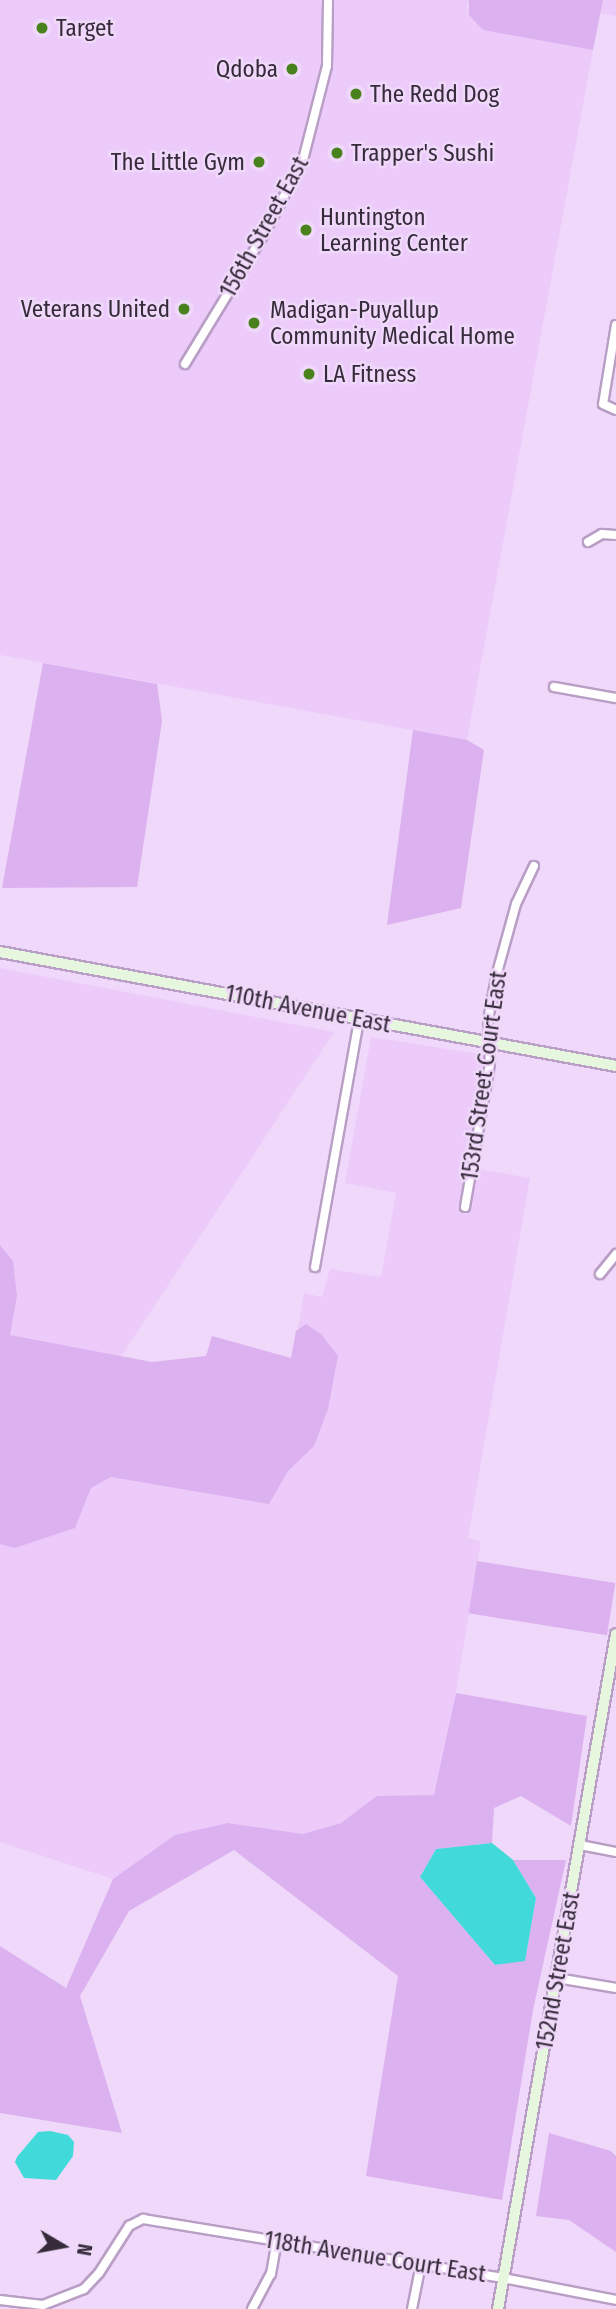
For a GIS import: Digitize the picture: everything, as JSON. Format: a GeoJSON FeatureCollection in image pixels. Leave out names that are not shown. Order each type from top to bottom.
{"type":"FeatureCollection","features":[{"type":"Feature","properties":{"kind":"main road","name":"110th Avenue East"},"geometry":{"type":"LineString","coordinates":[[0,951],[616,1066]]}},
{"type":"Feature","properties":{"kind":"main road","name":"152nd Street East"},"geometry":{"type":"LineString","coordinates":[[498,2309],[616,1634]]}},
{"type":"Feature","properties":{"kind":"street","name":"156th Street East"},"geometry":{"type":"LineString","coordinates":[[185,364],[264,234],[303,160],[325,78],[328,0]]}},
{"type":"Feature","properties":{"kind":"street"},"geometry":{"type":"LineString","coordinates":[[616,325],[603,404],[616,410]]}},
{"type":"Feature","properties":{"kind":"street"},"geometry":{"type":"LineString","coordinates":[[588,542],[602,534],[616,535]]}},
{"type":"Feature","properties":{"kind":"street"},"geometry":{"type":"LineString","coordinates":[[554,687],[616,698]]}},
{"type":"Feature","properties":{"kind":"street","name":"153rd Street Court East"},"geometry":{"type":"LineString","coordinates":[[465,1207],[490,1064],[488,1020],[506,935],[534,866]]}},
{"type":"Feature","properties":{"kind":"street"},"geometry":{"type":"LineString","coordinates":[[315,1267],[359,1019]]}},
{"type":"Feature","properties":{"kind":"street"},"geometry":{"type":"LineString","coordinates":[[600,1274],[616,1254]]}},
{"type":"Feature","properties":{"kind":"street"},"geometry":{"type":"LineString","coordinates":[[580,1845],[616,1852]]}},
{"type":"Feature","properties":{"kind":"street"},"geometry":{"type":"LineString","coordinates":[[557,1978],[616,1988]]}},
{"type":"Feature","properties":{"kind":"street","name":"118th Avenue Court East"},"geometry":{"type":"LineString","coordinates":[[0,2300],[43,2305],[84,2289],[99,2273],[134,2221],[150,2220],[503,2278],[616,2300]]}},
{"type":"Feature","properties":{"kind":"street"},"geometry":{"type":"LineString","coordinates":[[252,2309],[271,2274],[276,2241]]}},
{"type":"Feature","properties":{"kind":"street"},"geometry":{"type":"LineString","coordinates":[[412,2309],[421,2264]]}},
{"type":"Feature","properties":{"kind":"shaded area"},"geometry":{"type":"Polygon","coordinates":[[[0,0],[469,0],[467,8],[483,30],[593,50],[467,740],[0,655],[0,0]]]}},
{"type":"Feature","properties":{"kind":"shaded area"},"geometry":{"type":"Polygon","coordinates":[[[469,0],[603,0],[593,50],[483,30],[469,15],[469,0]]]}},
{"type":"Feature","properties":{"kind":"shaded area"},"geometry":{"type":"Polygon","coordinates":[[[603,0],[616,0],[616,16],[600,13],[603,0]]]}},
{"type":"Feature","properties":{"kind":"shaded area"},"geometry":{"type":"Polygon","coordinates":[[[43,663],[157,684],[162,721],[137,887],[2,888],[43,663]]]}},
{"type":"Feature","properties":{"kind":"shaded area"},"geometry":{"type":"Polygon","coordinates":[[[413,730],[467,740],[484,750],[461,908],[387,925],[413,730]]]}},
{"type":"Feature","properties":{"kind":"shaded area"},"geometry":{"type":"Polygon","coordinates":[[[0,968],[334,1032],[121,1357],[0,1333],[0,968]]]}},
{"type":"Feature","properties":{"kind":"shaded area"},"geometry":{"type":"Polygon","coordinates":[[[371,1037],[498,1057],[478,1169],[530,1178],[468,1538],[481,1541],[451,1722],[434,1796],[303,1834],[228,1823],[113,1879],[0,1842],[0,1501],[288,1387],[304,1293],[322,1297],[330,1269],[381,1277],[396,1193],[345,1183],[371,1037]]]}},
{"type":"Feature","properties":{"kind":"shaded area"},"geometry":{"type":"Polygon","coordinates":[[[0,1245],[13,1261],[17,1296],[10,1335],[152,1362],[206,1356],[212,1336],[291,1358],[296,1331],[306,1324],[321,1334],[338,1356],[328,1409],[314,1446],[288,1471],[269,1504],[111,1477],[91,1488],[75,1528],[15,1548],[0,1544],[0,1245]]]}},
{"type":"Feature","properties":{"kind":"shaded area"},"geometry":{"type":"Polygon","coordinates":[[[477,1561],[615,1583],[607,1635],[469,1613],[477,1561]]]}},
{"type":"Feature","properties":{"kind":"shaded area"},"geometry":{"type":"Polygon","coordinates":[[[456,1693],[587,1716],[571,1826],[521,1796],[494,1808],[492,1843],[436,1849],[420,1877],[495,1965],[525,1960],[536,1898],[513,1860],[566,1860],[533,2010],[502,2200],[366,2176],[398,1976],[234,1850],[129,1911],[80,1996],[122,2133],[0,2113],[0,1946],[66,1988],[113,1879],[175,1835],[228,1823],[303,1834],[341,1823],[377,1796],[434,1795],[456,1693]]]}},
{"type":"Feature","properties":{"kind":"shaded area"},"geometry":{"type":"Polygon","coordinates":[[[492,1843],[513,1860],[536,1898],[525,1961],[495,1965],[420,1877],[436,1849],[492,1843]]]}},
{"type":"Feature","properties":{"kind":"shaded area"},"geometry":{"type":"Polygon","coordinates":[[[50,2131],[68,2135],[74,2142],[73,2156],[56,2180],[24,2178],[15,2162],[17,2157],[38,2132],[50,2131]]]}},
{"type":"Feature","properties":{"kind":"shaded area"},"geometry":{"type":"Polygon","coordinates":[[[549,2133],[611,2151],[616,2156],[616,2252],[569,2220],[536,2216],[549,2133]]]}},
{"type":"Feature","properties":{"kind":"place","name":"Target"},"geometry":{"type":"Point","coordinates":[42,28]}},
{"type":"Feature","properties":{"kind":"place","name":"Qdoba"},"geometry":{"type":"Point","coordinates":[292,69]}},
{"type":"Feature","properties":{"kind":"place","name":"The Redd Dog"},"geometry":{"type":"Point","coordinates":[356,94]}},
{"type":"Feature","properties":{"kind":"place","name":"Trapper's Sushi"},"geometry":{"type":"Point","coordinates":[337,153]}},
{"type":"Feature","properties":{"kind":"place","name":"The Little Gym"},"geometry":{"type":"Point","coordinates":[259,162]}},
{"type":"Feature","properties":{"kind":"place","name":"Huntington Learning Center"},"geometry":{"type":"Point","coordinates":[306,230]}},
{"type":"Feature","properties":{"kind":"place","name":"Veterans United"},"geometry":{"type":"Point","coordinates":[184,309]}},
{"type":"Feature","properties":{"kind":"place","name":"Madigan-Puyallup Community Medical Home"},"geometry":{"type":"Point","coordinates":[254,323]}},
{"type":"Feature","properties":{"kind":"place","name":"LA Fitness"},"geometry":{"type":"Point","coordinates":[309,374]}}]}
